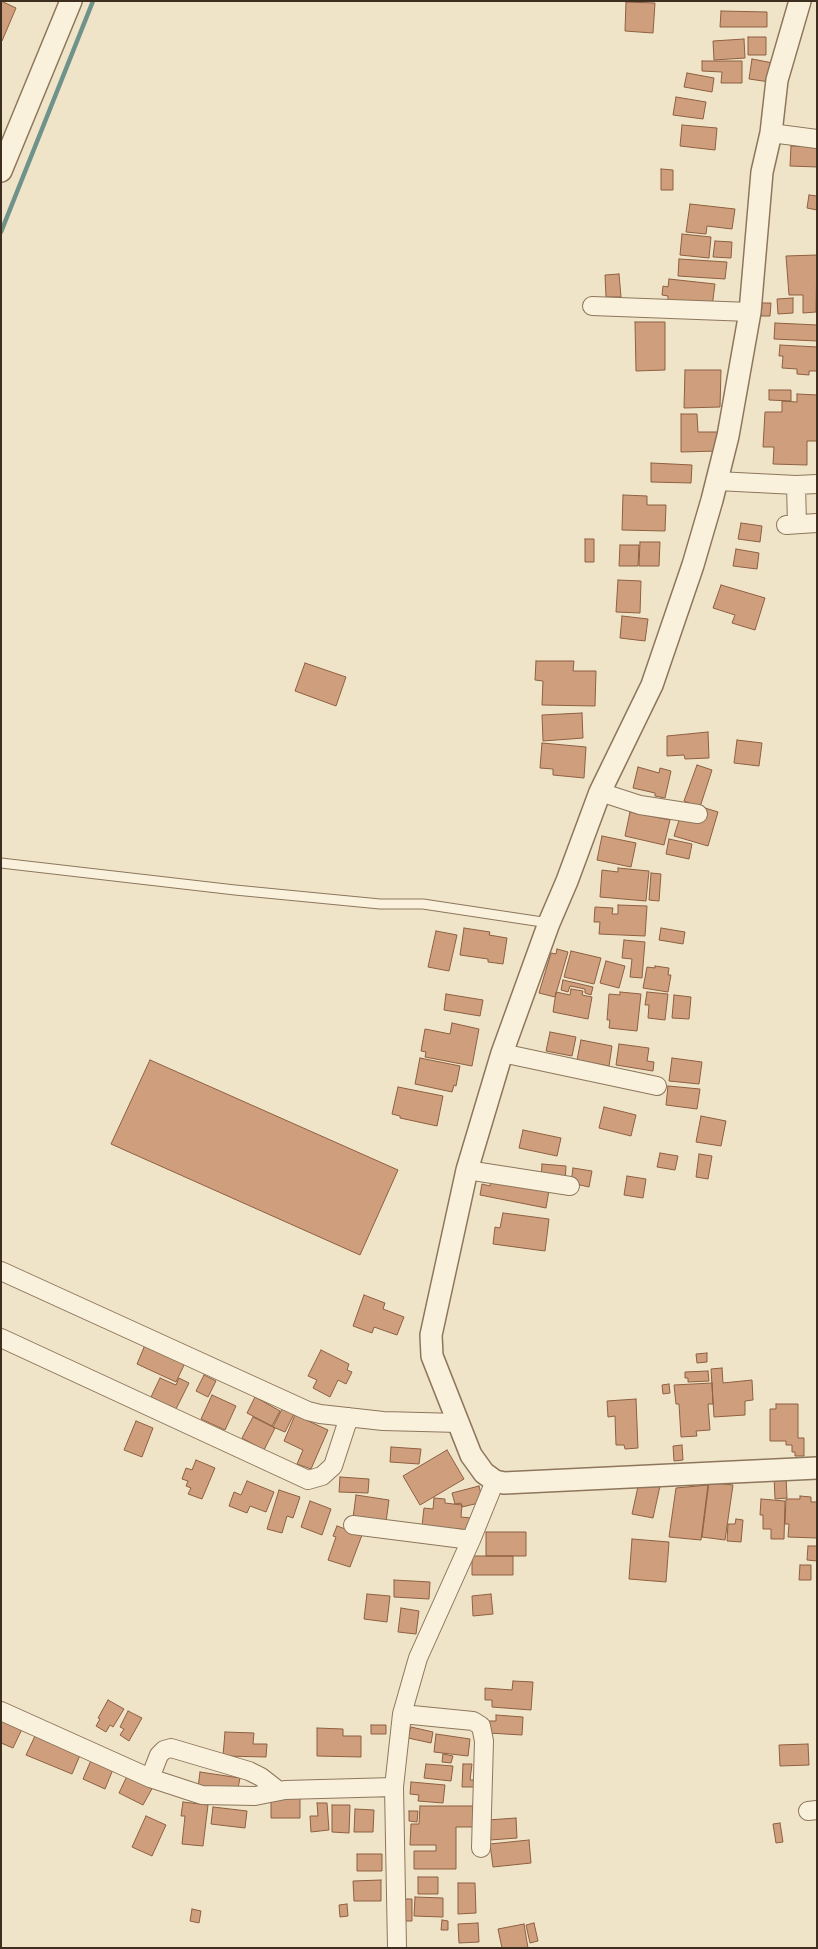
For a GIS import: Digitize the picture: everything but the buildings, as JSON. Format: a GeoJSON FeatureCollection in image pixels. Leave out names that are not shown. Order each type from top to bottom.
{"type":"FeatureCollection","features":[{"type":"Feature","properties":{"kind":"street"},"geometry":{"type":"LineString","coordinates":[[1,171],[71,1]]}},
{"type":"Feature","properties":{"kind":"street"},"geometry":{"type":"LineString","coordinates":[[800,1],[777,80],[771,133],[762,172],[750,312],[728,436],[717,481],[693,565],[652,685],[600,792],[567,881],[549,923],[502,1053],[467,1170],[431,1335],[432,1356],[471,1454],[484,1473],[495,1481],[514,1482],[817,1468]]}},
{"type":"Feature","properties":{"kind":"street"},"geometry":{"type":"LineString","coordinates":[[771,133],[817,139]]}},
{"type":"Feature","properties":{"kind":"street"},"geometry":{"type":"LineString","coordinates":[[592,306],[750,312]]}},
{"type":"Feature","properties":{"kind":"street"},"geometry":{"type":"LineString","coordinates":[[717,481],[796,485],[817,484]]}},
{"type":"Feature","properties":{"kind":"street"},"geometry":{"type":"LineString","coordinates":[[796,485],[791,525],[817,523]]}},
{"type":"Feature","properties":{"kind":"street"},"geometry":{"type":"LineString","coordinates":[[600,792],[640,805],[698,814]]}},
{"type":"Feature","properties":{"kind":"street"},"geometry":{"type":"LineString","coordinates":[[502,1053],[657,1086]]}},
{"type":"Feature","properties":{"kind":"street"},"geometry":{"type":"LineString","coordinates":[[467,1170],[570,1186]]}},
{"type":"Feature","properties":{"kind":"street"},"geometry":{"type":"LineString","coordinates":[[1,1271],[308,1410],[384,1421],[459,1423]]}},
{"type":"Feature","properties":{"kind":"street"},"geometry":{"type":"LineString","coordinates":[[1,1338],[308,1480],[322,1476],[333,1466],[349,1416]]}},
{"type":"Feature","properties":{"kind":"street"},"geometry":{"type":"LineString","coordinates":[[397,1948],[394,1787],[402,1714],[418,1658],[495,1481]]}},
{"type":"Feature","properties":{"kind":"street"},"geometry":{"type":"LineString","coordinates":[[353,1525],[470,1540]]}},
{"type":"Feature","properties":{"kind":"street"},"geometry":{"type":"LineString","coordinates":[[1,1711],[150,1778],[202,1795],[255,1796],[278,1791],[394,1787]]}},
{"type":"Feature","properties":{"kind":"street"},"geometry":{"type":"LineString","coordinates":[[402,1714],[474,1721],[481,1726],[484,1741],[482,1848]]}},
{"type":"Feature","properties":{"kind":"street"},"geometry":{"type":"LineString","coordinates":[[150,1778],[159,1755],[164,1750],[171,1748],[249,1771],[261,1776],[278,1791]]}},
{"type":"Feature","properties":{"kind":"lane"},"geometry":{"type":"LineString","coordinates":[[1,863],[245,891],[380,904],[423,904],[549,923]]}},
{"type":"Feature","properties":{"kind":"waterway"},"geometry":{"type":"LineString","coordinates":[[1,232],[93,1]]}}]}
